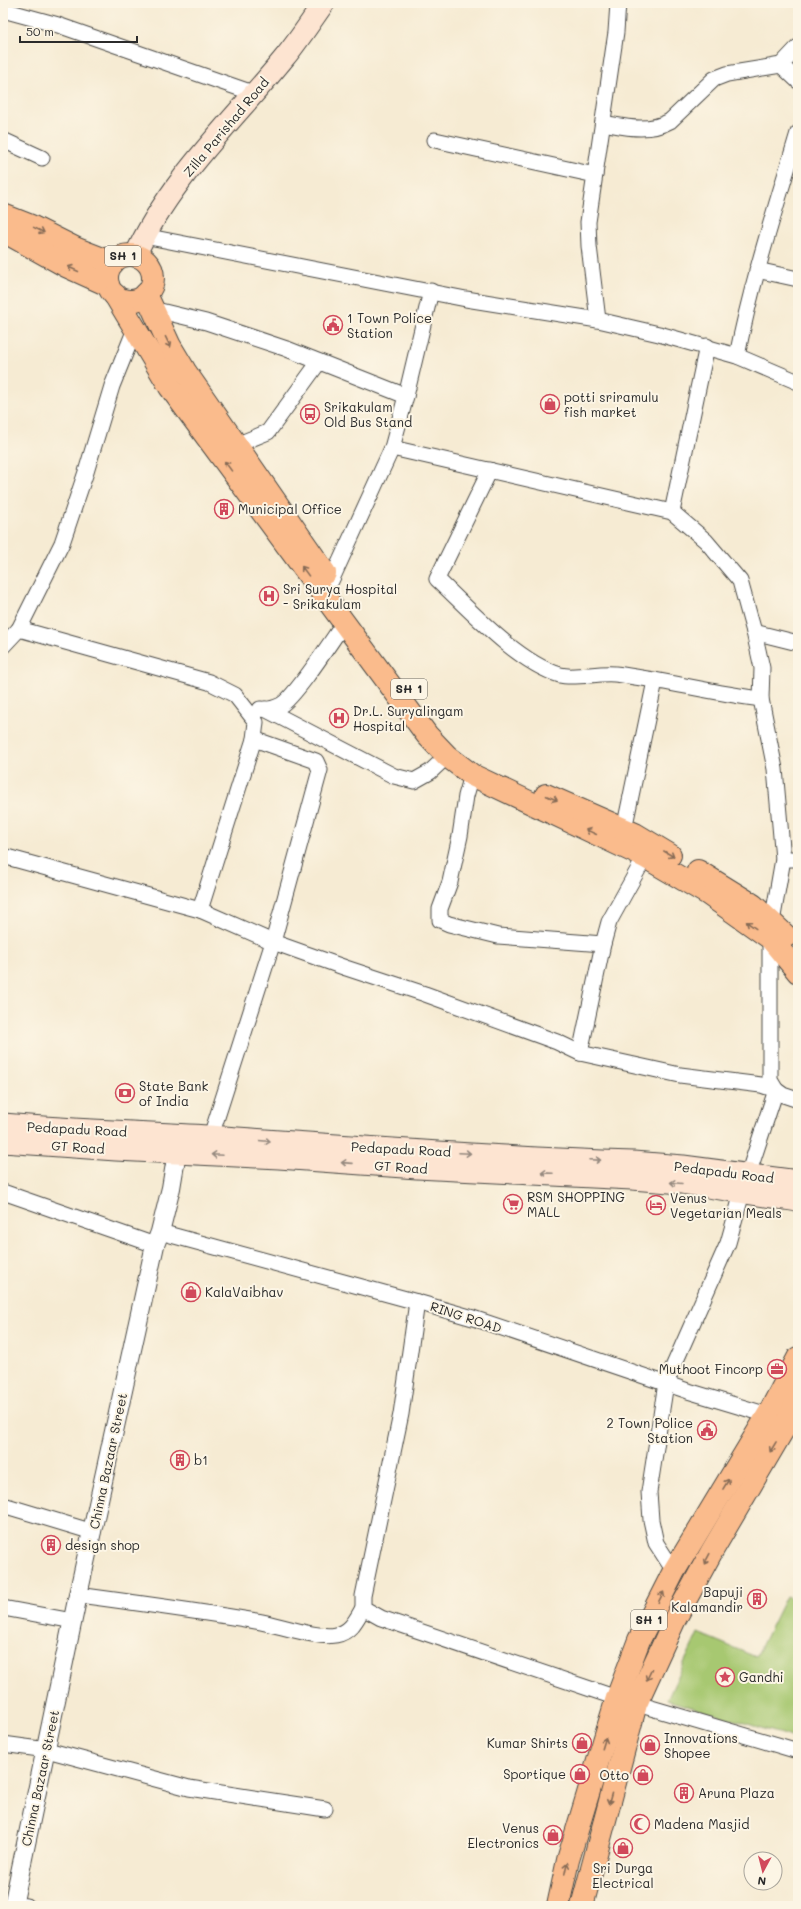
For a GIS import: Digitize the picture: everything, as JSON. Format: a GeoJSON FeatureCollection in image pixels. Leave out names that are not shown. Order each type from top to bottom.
{"type":"FeatureCollection","features":[{"type":"Feature","properties":{"kind":"main road","name":"Zilla Parishad Road"},"geometry":{"type":"LineString","coordinates":[[135,256],[144,236],[175,188],[253,93],[285,57],[324,3]]}},
{"type":"Feature","properties":{"kind":"main road","name":"SH 1"},"geometry":{"type":"LineString","coordinates":[[3,215],[113,263]]}},
{"type":"Feature","properties":{"kind":"main road","name":"SH 1"},"geometry":{"type":"LineString","coordinates":[[3,231],[111,290],[119,298],[131,301],[149,301]]}},
{"type":"Feature","properties":{"kind":"main road","name":"SH 1"},"geometry":{"type":"LineString","coordinates":[[798,948],[771,930],[645,857],[623,838],[488,769],[445,736],[331,581],[236,445],[178,358],[149,301],[152,284],[152,272],[146,262],[135,256],[123,256],[113,263],[108,273],[111,290],[170,386],[427,735],[447,756],[472,775],[623,838],[635,834],[733,891],[752,905],[771,930],[798,972]]}},
{"type":"Feature","properties":{"kind":"main road","name":"Pedapadu Road"},"geometry":{"type":"LineString","coordinates":[[3,1124],[53,1128],[174,1143],[211,1136],[314,1145],[633,1162],[746,1184],[798,1181]]}},
{"type":"Feature","properties":{"kind":"main road","name":"GT Road"},"geometry":{"type":"LineString","coordinates":[[3,1142],[116,1150],[174,1143],[417,1168],[682,1183],[746,1184],[798,1201]]}},
{"type":"Feature","properties":{"kind":"main road","name":"SH 1"},"geometry":{"type":"LineString","coordinates":[[582,1906],[639,1640],[674,1571],[784,1423],[798,1358]]}},
{"type":"Feature","properties":{"kind":"main road","name":"SH 1"},"geometry":{"type":"LineString","coordinates":[[558,1906],[568,1860],[627,1701],[798,1400]]}},
{"type":"Feature","properties":{"kind":"street"},"geometry":{"type":"LineString","coordinates":[[598,320],[589,246],[588,222],[616,32],[618,3]]}},
{"type":"Feature","properties":{"kind":"street"},"geometry":{"type":"LineString","coordinates":[[3,10],[58,25],[253,93]]}},
{"type":"Feature","properties":{"kind":"street"},"geometry":{"type":"LineString","coordinates":[[603,123],[634,128],[652,128],[661,126],[670,121],[714,80],[727,74],[781,65],[798,47]]}},
{"type":"Feature","properties":{"kind":"street"},"geometry":{"type":"LineString","coordinates":[[781,65],[798,81]]}},
{"type":"Feature","properties":{"kind":"street"},"geometry":{"type":"LineString","coordinates":[[737,356],[746,310],[798,133]]}},
{"type":"Feature","properties":{"kind":"street"},"geometry":{"type":"LineString","coordinates":[[3,140],[42,158]]}},
{"type":"Feature","properties":{"kind":"street"},"geometry":{"type":"LineString","coordinates":[[435,140],[595,176]]}},
{"type":"Feature","properties":{"kind":"street"},"geometry":{"type":"LineString","coordinates":[[144,236],[431,291],[598,320],[707,346],[737,356],[798,382]]}},
{"type":"Feature","properties":{"kind":"street"},"geometry":{"type":"LineString","coordinates":[[757,270],[798,278]]}},
{"type":"Feature","properties":{"kind":"street"},"geometry":{"type":"LineString","coordinates":[[331,581],[392,448],[431,291]]}},
{"type":"Feature","properties":{"kind":"street"},"geometry":{"type":"LineString","coordinates":[[149,301],[319,362],[406,396]]}},
{"type":"Feature","properties":{"kind":"street"},"geometry":{"type":"LineString","coordinates":[[3,646],[19,628],[62,543],[86,472],[112,386],[135,329]]}},
{"type":"Feature","properties":{"kind":"street"},"geometry":{"type":"LineString","coordinates":[[672,512],[707,346]]}},
{"type":"Feature","properties":{"kind":"street"},"geometry":{"type":"LineString","coordinates":[[236,445],[268,432],[319,362]]}},
{"type":"Feature","properties":{"kind":"street"},"geometry":{"type":"LineString","coordinates":[[392,448],[672,512],[706,541],[740,581],[754,632],[762,668],[761,699],[775,769],[782,859],[771,930],[770,1080],[776,1090],[728,1243],[666,1384],[649,1492],[651,1520],[656,1543],[674,1571]]}},
{"type":"Feature","properties":{"kind":"street"},"geometry":{"type":"LineString","coordinates":[[490,470],[437,579],[520,655],[561,675],[614,674],[655,681],[678,683],[730,695],[761,699]]}},
{"type":"Feature","properties":{"kind":"street"},"geometry":{"type":"LineString","coordinates":[[265,710],[282,704],[296,690],[344,623]]}},
{"type":"Feature","properties":{"kind":"street"},"geometry":{"type":"LineString","coordinates":[[19,628],[210,682],[236,695],[256,722],[254,739],[200,910]]}},
{"type":"Feature","properties":{"kind":"street"},"geometry":{"type":"LineString","coordinates":[[754,632],[798,643]]}},
{"type":"Feature","properties":{"kind":"street"},"geometry":{"type":"LineString","coordinates":[[623,838],[655,681]]}},
{"type":"Feature","properties":{"kind":"street"},"geometry":{"type":"LineString","coordinates":[[245,707],[265,710],[394,776],[414,781],[430,772],[447,756]]}},
{"type":"Feature","properties":{"kind":"street"},"geometry":{"type":"LineString","coordinates":[[211,1136],[273,942],[320,770],[316,762],[254,739]]}},
{"type":"Feature","properties":{"kind":"street"},"geometry":{"type":"LineString","coordinates":[[472,775],[466,796],[460,836],[450,882],[440,909],[440,920],[449,924],[498,936],[602,944]]}},
{"type":"Feature","properties":{"kind":"street"},"geometry":{"type":"LineString","coordinates":[[3,856],[200,910],[273,942],[425,994],[557,1042],[580,1053],[680,1075],[761,1085],[798,1100]]}},
{"type":"Feature","properties":{"kind":"street"},"geometry":{"type":"LineString","coordinates":[[580,1053],[602,944],[609,922],[645,857]]}},
{"type":"Feature","properties":{"kind":"street"},"geometry":{"type":"LineString","coordinates":[[782,859],[798,859]]}},
{"type":"Feature","properties":{"kind":"street","name":"Chinna Bazaar Street"},"geometry":{"type":"LineString","coordinates":[[18,1906],[46,1750],[72,1621],[158,1238],[171,1188],[174,1143]]}},
{"type":"Feature","properties":{"kind":"street","name":"RING ROAD"},"geometry":{"type":"LineString","coordinates":[[3,1192],[158,1238],[417,1302],[473,1318],[784,1423]]}},
{"type":"Feature","properties":{"kind":"street"},"geometry":{"type":"LineString","coordinates":[[78,1595],[257,1621],[320,1635],[345,1633],[353,1626],[363,1608],[362,1596],[401,1414],[417,1302]]}},
{"type":"Feature","properties":{"kind":"street"},"geometry":{"type":"LineString","coordinates":[[3,1505],[93,1532]]}},
{"type":"Feature","properties":{"kind":"street"},"geometry":{"type":"LineString","coordinates":[[3,1608],[72,1621]]}},
{"type":"Feature","properties":{"kind":"street"},"geometry":{"type":"LineString","coordinates":[[363,1608],[380,1618],[627,1701],[798,1751]]}},
{"type":"Feature","properties":{"kind":"street"},"geometry":{"type":"LineString","coordinates":[[3,1744],[46,1750],[189,1788],[324,1809]]}},
{"type":"Feature","properties":{"kind":"green space"},"geometry":{"type":"Polygon","coordinates":[[[786,1596],[798,1601],[798,1739],[667,1700],[698,1633],[756,1657],[786,1596]]]}},
{"type":"Feature","properties":{"kind":"place","name":"1 Town Police Station"},"geometry":{"type":"Point","coordinates":[333,325]}},
{"type":"Feature","properties":{"kind":"place","name":"potti sriramulu fish market"},"geometry":{"type":"Point","coordinates":[550,404]}},
{"type":"Feature","properties":{"kind":"place","name":"Srikakulam Old Bus Stand"},"geometry":{"type":"Point","coordinates":[310,414]}},
{"type":"Feature","properties":{"kind":"place","name":"Municipal Office"},"geometry":{"type":"Point","coordinates":[224,509]}},
{"type":"Feature","properties":{"kind":"place","name":"Sri Surya Hospital - Srikakulam"},"geometry":{"type":"Point","coordinates":[269,596]}},
{"type":"Feature","properties":{"kind":"place","name":"Dr.L. Suryalingam Hospital"},"geometry":{"type":"Point","coordinates":[339,718]}},
{"type":"Feature","properties":{"kind":"place","name":"State Bank of India"},"geometry":{"type":"Point","coordinates":[125,1093]}},
{"type":"Feature","properties":{"kind":"place","name":"RSM SHOPPING MALL"},"geometry":{"type":"Point","coordinates":[513,1204]}},
{"type":"Feature","properties":{"kind":"place","name":"Venus Vegetarian Meals"},"geometry":{"type":"Point","coordinates":[656,1205]}},
{"type":"Feature","properties":{"kind":"place","name":"KalaVaibhav"},"geometry":{"type":"Point","coordinates":[191,1292]}},
{"type":"Feature","properties":{"kind":"place","name":"Muthoot Fincorp"},"geometry":{"type":"Point","coordinates":[777,1369]}},
{"type":"Feature","properties":{"kind":"place","name":"2 Town Police Station"},"geometry":{"type":"Point","coordinates":[707,1430]}},
{"type":"Feature","properties":{"kind":"place","name":"b1"},"geometry":{"type":"Point","coordinates":[180,1460]}},
{"type":"Feature","properties":{"kind":"place","name":"design shop"},"geometry":{"type":"Point","coordinates":[51,1545]}},
{"type":"Feature","properties":{"kind":"place","name":"Bapuji Kalamandir"},"geometry":{"type":"Point","coordinates":[757,1599]}},
{"type":"Feature","properties":{"kind":"place","name":"Gandhi"},"geometry":{"type":"Point","coordinates":[725,1677]}},
{"type":"Feature","properties":{"kind":"place","name":"Kumar Shirts"},"geometry":{"type":"Point","coordinates":[582,1743]}},
{"type":"Feature","properties":{"kind":"place","name":"Innovations Shopee"},"geometry":{"type":"Point","coordinates":[650,1745]}},
{"type":"Feature","properties":{"kind":"place","name":"Sportique"},"geometry":{"type":"Point","coordinates":[580,1774]}},
{"type":"Feature","properties":{"kind":"place","name":"Otto"},"geometry":{"type":"Point","coordinates":[643,1775]}},
{"type":"Feature","properties":{"kind":"place","name":"Aruna Plaza"},"geometry":{"type":"Point","coordinates":[684,1793]}},
{"type":"Feature","properties":{"kind":"place","name":"Madena Masjid"},"geometry":{"type":"Point","coordinates":[640,1824]}},
{"type":"Feature","properties":{"kind":"place","name":"Venus Electronics"},"geometry":{"type":"Point","coordinates":[553,1835]}},
{"type":"Feature","properties":{"kind":"place","name":"Sri Durga Electrical"},"geometry":{"type":"Point","coordinates":[623,1848]}}]}
